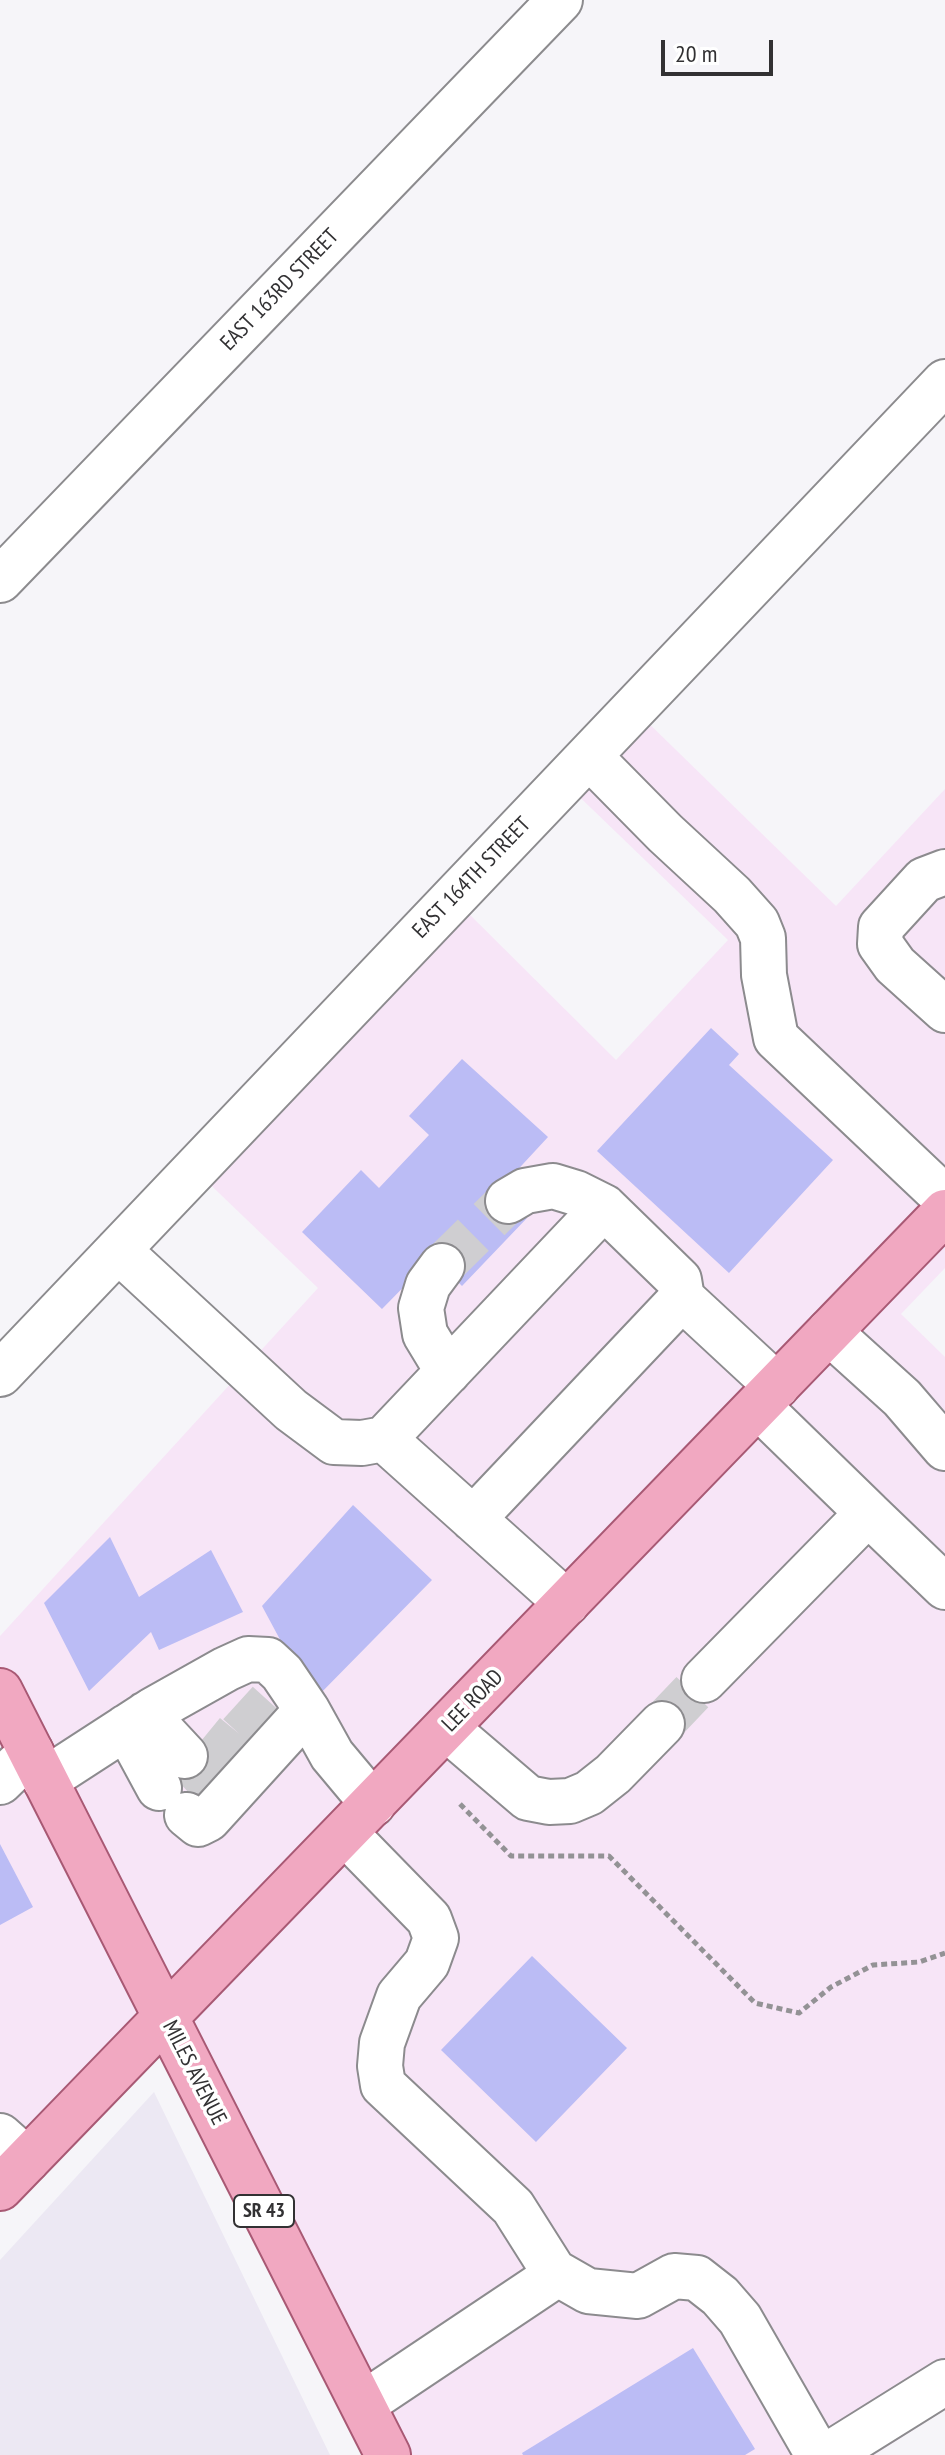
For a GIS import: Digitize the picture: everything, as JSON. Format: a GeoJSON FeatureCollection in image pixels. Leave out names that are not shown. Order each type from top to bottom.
{"type":"FeatureCollection","features":[{"type":"Feature","properties":{"kind":"main road","name":"LEE ROAD"},"geometry":{"type":"LineString","coordinates":[[9,2161],[166,2018],[945,1212]]}},
{"type":"Feature","properties":{"kind":"main road","name":"MILES AVENUE"},"geometry":{"type":"LineString","coordinates":[[0,1691],[388,2455]]}},
{"type":"Feature","properties":{"kind":"street","name":"EAST 163RD STREET"},"geometry":{"type":"LineString","coordinates":[[0,580],[560,0]]}},
{"type":"Feature","properties":{"kind":"street","name":"EAST 164TH STREET"},"geometry":{"type":"LineString","coordinates":[[0,1374],[945,382]]}},
{"type":"Feature","properties":{"kind":"street"},"geometry":{"type":"LineString","coordinates":[[589,756],[757,923],[763,938],[764,975],[776,1038],[945,1198]]}},
{"type":"Feature","properties":{"kind":"street"},"geometry":{"type":"LineString","coordinates":[[945,872],[924,880],[881,927],[880,944],[895,965],[945,1010]]}},
{"type":"Feature","properties":{"kind":"street"},"geometry":{"type":"LineString","coordinates":[[508,1201],[525,1191],[553,1186],[604,1207],[679,1280],[682,1298],[868,1513],[945,1587]]}},
{"type":"Feature","properties":{"kind":"street"},"geometry":{"type":"LineString","coordinates":[[118,1250],[291,1410],[334,1442],[362,1443],[384,1439],[604,1207]]}},
{"type":"Feature","properties":{"kind":"street"},"geometry":{"type":"LineString","coordinates":[[442,1266],[428,1285],[421,1308],[425,1334],[448,1372]]}},
{"type":"Feature","properties":{"kind":"street"},"geometry":{"type":"LineString","coordinates":[[473,1519],[682,1298]]}},
{"type":"Feature","properties":{"kind":"street"},"geometry":{"type":"LineString","coordinates":[[829,1332],[902,1398],[945,1448]]}},
{"type":"Feature","properties":{"kind":"street"},"geometry":{"type":"LineString","coordinates":[[384,1439],[567,1603]]}},
{"type":"Feature","properties":{"kind":"street"},"geometry":{"type":"LineString","coordinates":[[704,1680],[868,1513]]}},
{"type":"Feature","properties":{"kind":"street"},"geometry":{"type":"LineString","coordinates":[[0,1782],[147,1714],[225,1690],[248,1659],[268,1660],[282,1673],[286,1727]]}},
{"type":"Feature","properties":{"kind":"street"},"geometry":{"type":"LineString","coordinates":[[147,1714],[208,1777]]}},
{"type":"Feature","properties":{"kind":"street"},"geometry":{"type":"LineString","coordinates":[[147,1714],[208,1777]]}},
{"type":"Feature","properties":{"kind":"street"},"geometry":{"type":"LineString","coordinates":[[446,1728],[528,1798],[549,1802],[570,1801],[589,1793],[613,1774],[662,1724]]}},
{"type":"Feature","properties":{"kind":"street"},"geometry":{"type":"LineString","coordinates":[[208,1777],[286,1727]]}},
{"type":"Feature","properties":{"kind":"street"},"geometry":{"type":"LineString","coordinates":[[286,1727],[332,1755],[359,1818],[429,1919],[436,1938],[427,1963],[399,1996],[382,2043],[380,2066],[383,2085],[513,2207],[556,2275],[363,2404]]}},
{"type":"Feature","properties":{"kind":"street"},"geometry":{"type":"LineString","coordinates":[[553,2271],[588,2291],[638,2296],[674,2276],[697,2278],[720,2296],[740,2319],[818,2455]]}},
{"type":"Feature","properties":{"kind":"street"},"geometry":{"type":"LineString","coordinates":[[828,2455],[945,2382]]}},
{"type":"Feature","properties":{"kind":"path"},"geometry":{"type":"LineString","coordinates":[[460,1804],[511,1856],[609,1856],[755,2003],[799,2013],[831,1987],[873,1965],[919,1962],[945,1953]]}},
{"type":"Feature","properties":{"kind":"shaded area"},"geometry":{"type":"Polygon","coordinates":[[[634,709],[836,906],[945,789],[945,1268],[901,1314],[945,1357],[945,2410],[874,2455],[388,2455],[166,2018],[0,2188],[0,1636],[318,1288],[195,1170],[453,898],[616,1060],[728,940],[564,782],[634,709]]]}},
{"type":"Feature","properties":{"kind":"shaded area"},"geometry":{"type":"Polygon","coordinates":[[[154,2092],[330,2455],[0,2455],[0,2260],[154,2092]]]}},
{"type":"Feature","properties":{"kind":"building"},"geometry":{"type":"Polygon","coordinates":[[[711,1028],[739,1054],[729,1065],[833,1160],[729,1273],[597,1151],[711,1028]]]}},
{"type":"Feature","properties":{"kind":"building"},"geometry":{"type":"Polygon","coordinates":[[[462,1059],[548,1137],[498,1191],[527,1218],[462,1286],[433,1257],[382,1309],[302,1232],[361,1170],[379,1188],[429,1135],[409,1116],[462,1059]]]}},
{"type":"Feature","properties":{"kind":"building"},"geometry":{"type":"Polygon","coordinates":[[[353,1505],[432,1580],[313,1701],[262,1606],[353,1505]]]}},
{"type":"Feature","properties":{"kind":"building"},"geometry":{"type":"Polygon","coordinates":[[[110,1537],[139,1597],[211,1550],[243,1612],[159,1650],[151,1632],[89,1691],[44,1603],[110,1537]]]}},
{"type":"Feature","properties":{"kind":"building"},"geometry":{"type":"Polygon","coordinates":[[[0,1844],[33,1907],[0,1925],[0,1844]]]}},
{"type":"Feature","properties":{"kind":"building"},"geometry":{"type":"Polygon","coordinates":[[[532,1956],[627,2048],[536,2142],[441,2050],[532,1956]]]}},
{"type":"Feature","properties":{"kind":"building"},"geometry":{"type":"Polygon","coordinates":[[[693,2348],[755,2449],[745,2455],[523,2455],[522,2453],[693,2348]]]}},
{"type":"Feature","properties":{"kind":"tunnel"},"geometry":{"type":"LineString","coordinates":[[442,1266],[508,1201]]}},
{"type":"Feature","properties":{"kind":"tunnel"},"geometry":{"type":"LineString","coordinates":[[662,1724],[704,1680]]}},
{"type":"Feature","properties":{"kind":"tunnel"},"geometry":{"type":"LineString","coordinates":[[238,1703],[270,1732]]}},
{"type":"Feature","properties":{"kind":"tunnel"},"geometry":{"type":"LineString","coordinates":[[206,1735],[239,1762]]}},
{"type":"Feature","properties":{"kind":"tunnel"},"geometry":{"type":"LineString","coordinates":[[185,1756],[216,1790]]}}]}
